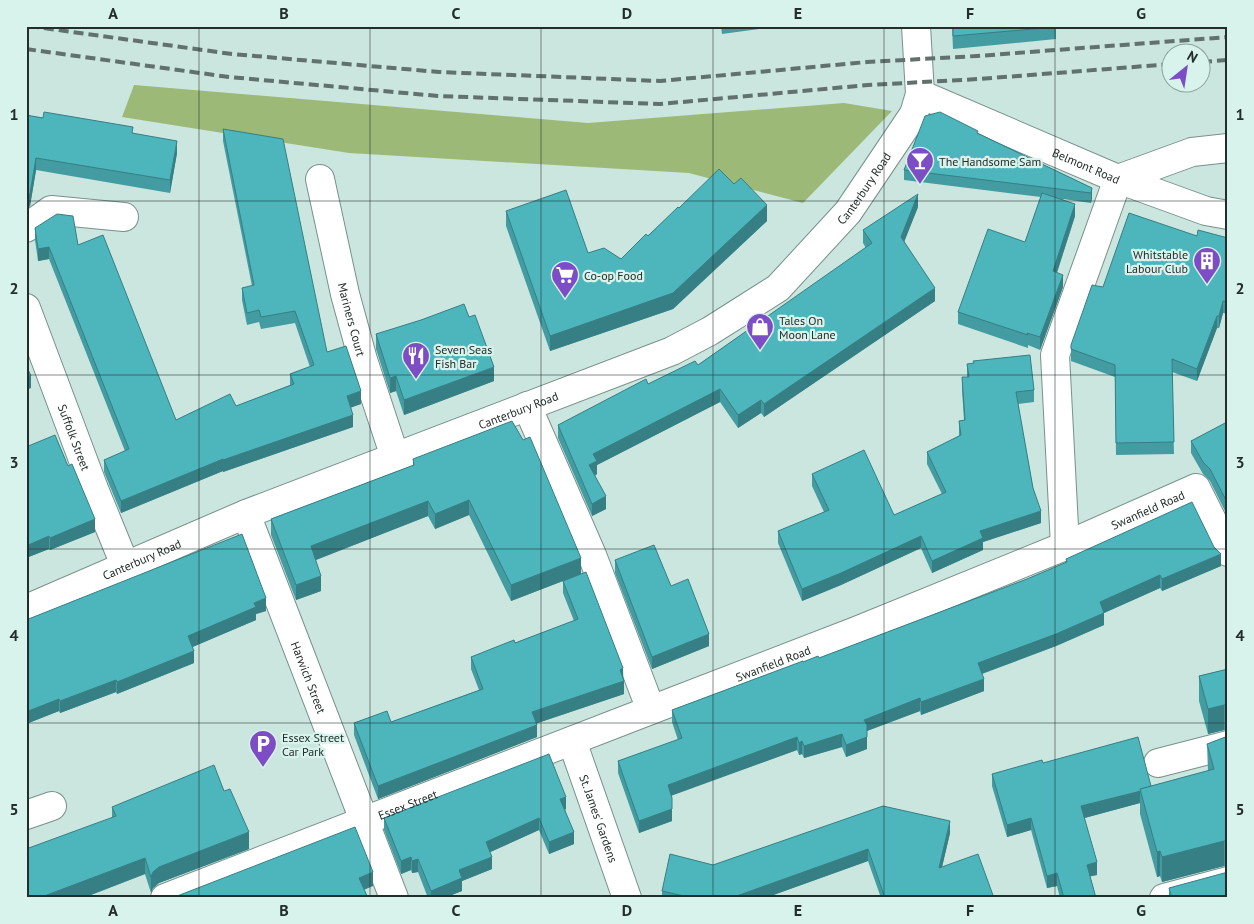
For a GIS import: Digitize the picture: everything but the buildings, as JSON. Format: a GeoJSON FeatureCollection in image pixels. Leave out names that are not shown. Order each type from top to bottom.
{"type":"FeatureCollection","features":[{"type":"Feature","properties":{"kind":"street"},"geometry":{"type":"LineString","coordinates":[[916,26],[920,94]]}},
{"type":"Feature","properties":{"kind":"street","name":"Belmont Road"},"geometry":{"type":"LineString","coordinates":[[920,94],[1118,179],[1206,211],[1228,215]]}},
{"type":"Feature","properties":{"kind":"street","name":"Canterbury Road"},"geometry":{"type":"LineString","coordinates":[[26,609],[246,514],[672,351],[710,330],[778,288],[848,212],[914,114],[920,94]]}},
{"type":"Feature","properties":{"kind":"street"},"geometry":{"type":"LineString","coordinates":[[1065,546],[1055,355],[1118,179],[1192,152],[1228,148]]}},
{"type":"Feature","properties":{"kind":"street","name":"Mariners Court"},"geometry":{"type":"LineString","coordinates":[[320,179],[348,304],[363,360],[394,458]]}},
{"type":"Feature","properties":{"kind":"street"},"geometry":{"type":"LineString","coordinates":[[26,228],[51,210],[124,217]]}},
{"type":"Feature","properties":{"kind":"street","name":"Suffolk Street"},"geometry":{"type":"LineString","coordinates":[[26,308],[94,489],[125,565]]}},
{"type":"Feature","properties":{"kind":"street"},"geometry":{"type":"LineString","coordinates":[[527,406],[592,555],[651,710]]}},
{"type":"Feature","properties":{"kind":"street","name":"Swanfield Road"},"geometry":{"type":"LineString","coordinates":[[651,710],[856,631],[1065,546],[1196,488],[1228,552]]}},
{"type":"Feature","properties":{"kind":"street","name":"Harwich Street"},"geometry":{"type":"LineString","coordinates":[[246,514],[394,898]]}},
{"type":"Feature","properties":{"kind":"street","name":"Essex Street"},"geometry":{"type":"LineString","coordinates":[[165,898],[651,710]]}},
{"type":"Feature","properties":{"kind":"street","name":"St. James' Gardens"},"geometry":{"type":"LineString","coordinates":[[572,740],[627,898]]}},
{"type":"Feature","properties":{"kind":"street"},"geometry":{"type":"LineString","coordinates":[[1158,762],[1228,745]]}},
{"type":"Feature","properties":{"kind":"street"},"geometry":{"type":"LineString","coordinates":[[26,815],[52,806]]}},
{"type":"Feature","properties":{"kind":"street"},"geometry":{"type":"LineString","coordinates":[[1164,898],[1225,887]]}},
{"type":"Feature","properties":{"kind":"green space"},"geometry":{"type":"Polygon","coordinates":[[[134,85],[588,123],[844,103],[892,111],[803,203],[689,173],[349,153],[122,117],[134,85]]]}},
{"type":"Feature","properties":{"kind":"railway"},"geometry":{"type":"LineString","coordinates":[[29,26],[232,54],[439,72],[660,81],[867,62],[977,56],[1228,37]]}},
{"type":"Feature","properties":{"kind":"railway"},"geometry":{"type":"LineString","coordinates":[[26,49],[229,77],[438,96],[660,104],[868,85],[979,79],[1162,65]]}},
{"type":"Feature","properties":{"kind":"railway"},"geometry":{"type":"LineString","coordinates":[[1212,61],[1228,60]]}},
{"type":"Feature","properties":{"kind":"place","name":"The Handsome Sam"},"geometry":{"type":"Point","coordinates":[920,185]}},
{"type":"Feature","properties":{"kind":"place","name":"Whitstable Labour Club"},"geometry":{"type":"Point","coordinates":[1207,285]}},
{"type":"Feature","properties":{"kind":"place","name":"Co-op Food"},"geometry":{"type":"Point","coordinates":[565,299]}},
{"type":"Feature","properties":{"kind":"place","name":"Tales On Moon Lane"},"geometry":{"type":"Point","coordinates":[760,351]}},
{"type":"Feature","properties":{"kind":"place","name":"Seven Seas Fish Bar"},"geometry":{"type":"Point","coordinates":[416,380]}},
{"type":"Feature","properties":{"kind":"place","name":"Essex Street Car Park"},"geometry":{"type":"Point","coordinates":[263,768]}}]}
